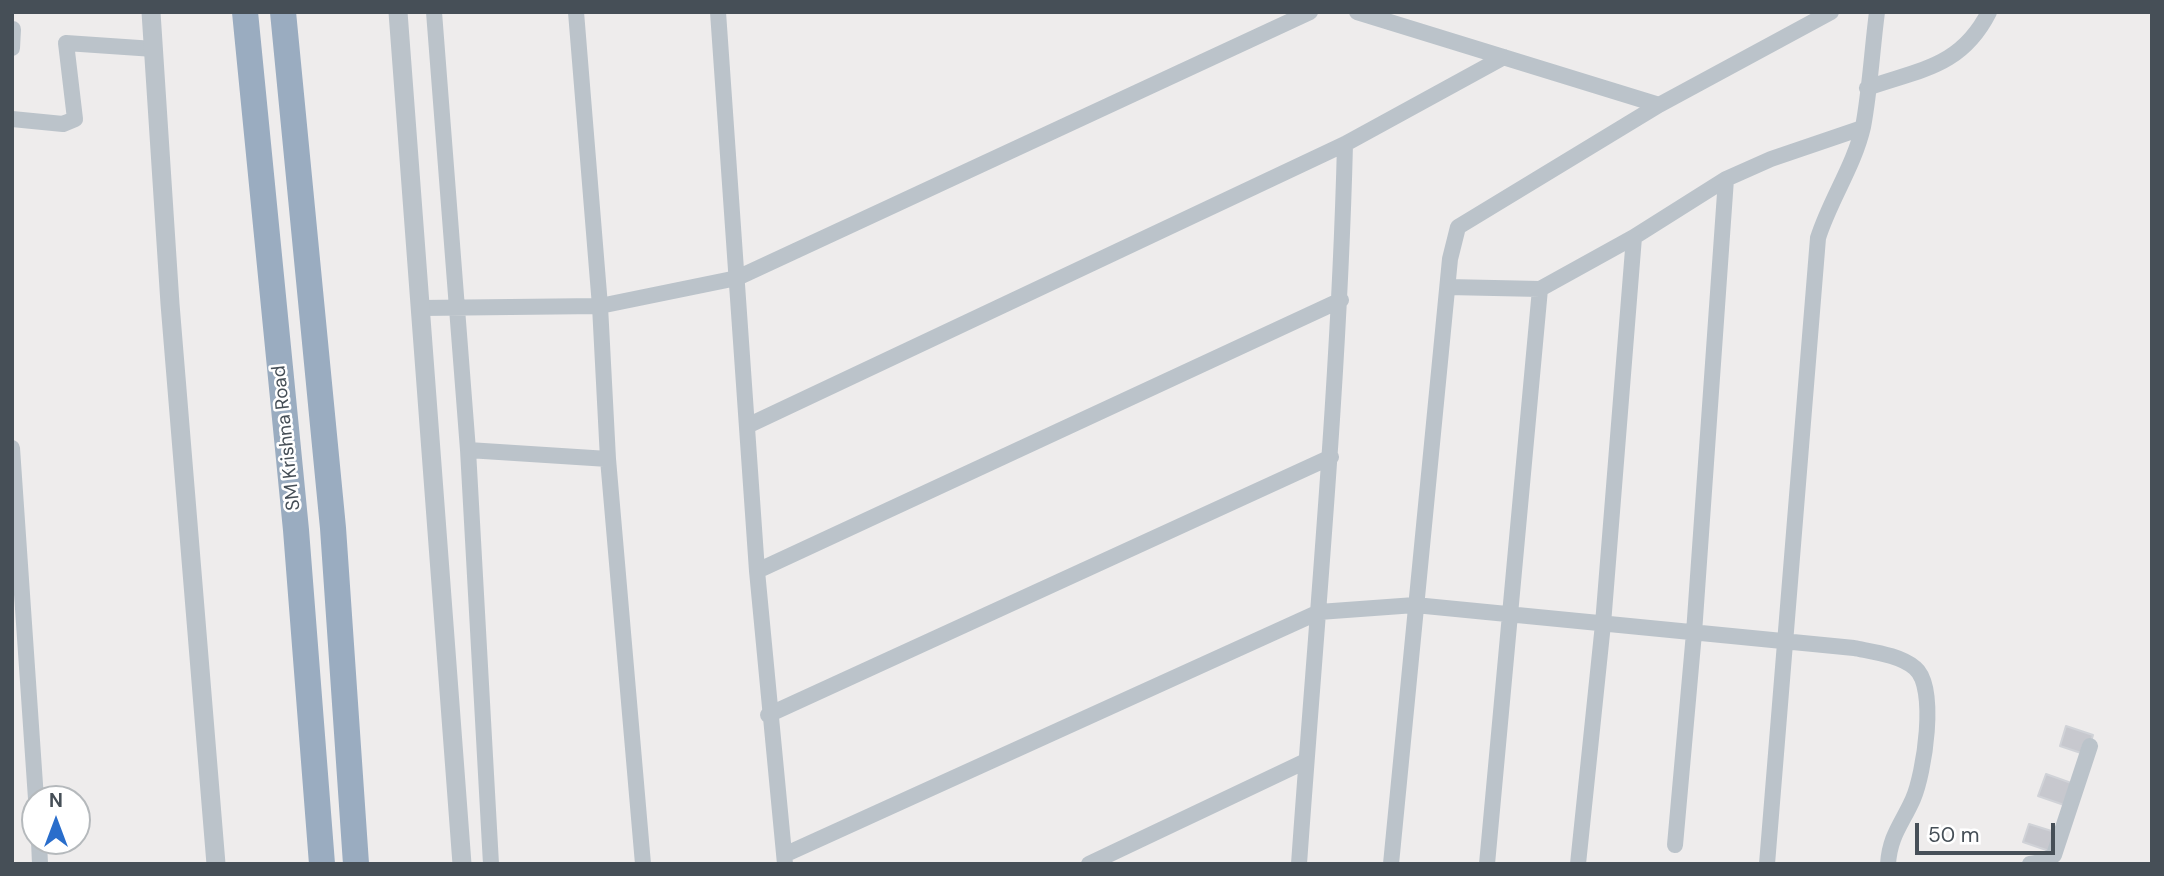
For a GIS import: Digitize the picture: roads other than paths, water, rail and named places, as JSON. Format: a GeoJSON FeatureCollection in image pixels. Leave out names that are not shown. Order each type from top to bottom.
{"type":"FeatureCollection","features":[{"type":"Feature","properties":{"kind":"highway","name":"SM Krishna Road"},"geometry":{"type":"LineString","coordinates":[[245,12],[296,530],[323,864]]}},
{"type":"Feature","properties":{"kind":"highway","name":"SM Krishna Road"},"geometry":{"type":"LineString","coordinates":[[283,12],[333,528],[356,864]]}},
{"type":"Feature","properties":{"kind":"street"},"geometry":{"type":"LineString","coordinates":[[151,12],[170,304],[216,864]]}},
{"type":"Feature","properties":{"kind":"street"},"geometry":{"type":"LineString","coordinates":[[398,12],[461,864]]}},
{"type":"Feature","properties":{"kind":"street"},"geometry":{"type":"LineString","coordinates":[[434,12],[468,450],[491,864]]}},
{"type":"Feature","properties":{"kind":"street"},"geometry":{"type":"LineString","coordinates":[[576,12],[600,306],[607,459],[643,864]]}},
{"type":"Feature","properties":{"kind":"street"},"geometry":{"type":"LineString","coordinates":[[718,12],[768,715],[784,860],[1319,612],[1415,606],[1854,648],[1891,657],[1915,667],[1922,676],[1927,698],[1921,768],[1913,798],[1891,837],[1888,864]]}},
{"type":"Feature","properties":{"kind":"street"},"geometry":{"type":"LineString","coordinates":[[421,308],[600,306],[737,278],[1310,12]]}},
{"type":"Feature","properties":{"kind":"street"},"geometry":{"type":"LineString","coordinates":[[1357,12],[1659,105]]}},
{"type":"Feature","properties":{"kind":"street"},"geometry":{"type":"LineString","coordinates":[[1391,864],[1450,259],[1458,227],[1659,105],[1831,12]]}},
{"type":"Feature","properties":{"kind":"street"},"geometry":{"type":"LineString","coordinates":[[1767,864],[1818,238],[1829,204],[1846,175],[1863,128],[1877,12]]}},
{"type":"Feature","properties":{"kind":"street"},"geometry":{"type":"LineString","coordinates":[[1867,88],[1951,59],[1978,34],[1989,12]]}},
{"type":"Feature","properties":{"kind":"street"},"geometry":{"type":"LineString","coordinates":[[12,48],[13,29]]}},
{"type":"Feature","properties":{"kind":"street"},"geometry":{"type":"LineString","coordinates":[[12,120],[63,124],[75,119],[66,43],[154,49]]}},
{"type":"Feature","properties":{"kind":"street"},"geometry":{"type":"LineString","coordinates":[[747,426],[1345,144],[1504,57]]}},
{"type":"Feature","properties":{"kind":"street"},"geometry":{"type":"LineString","coordinates":[[1448,287],[1540,289],[1634,237],[1726,179],[1771,159],[1863,128]]}},
{"type":"Feature","properties":{"kind":"street"},"geometry":{"type":"LineString","coordinates":[[1299,864],[1331,457],[1341,300],[1345,144]]}},
{"type":"Feature","properties":{"kind":"street"},"geometry":{"type":"LineString","coordinates":[[1675,845],[1694,633],[1726,179]]}},
{"type":"Feature","properties":{"kind":"street"},"geometry":{"type":"LineString","coordinates":[[1578,864],[1603,624],[1634,237]]}},
{"type":"Feature","properties":{"kind":"street"},"geometry":{"type":"LineString","coordinates":[[1487,864],[1540,289]]}},
{"type":"Feature","properties":{"kind":"street"},"geometry":{"type":"LineString","coordinates":[[757,571],[1341,300]]}},
{"type":"Feature","properties":{"kind":"street"},"geometry":{"type":"LineString","coordinates":[[12,448],[20,691],[34,785]]}},
{"type":"Feature","properties":{"kind":"street"},"geometry":{"type":"LineString","coordinates":[[468,450],[607,459]]}},
{"type":"Feature","properties":{"kind":"street"},"geometry":{"type":"LineString","coordinates":[[768,715],[1331,457]]}},
{"type":"Feature","properties":{"kind":"street"},"geometry":{"type":"LineString","coordinates":[[2030,864],[2042,862],[2054,855],[2090,746]]}},
{"type":"Feature","properties":{"kind":"street"},"geometry":{"type":"LineString","coordinates":[[1089,864],[1306,761]]}}]}
